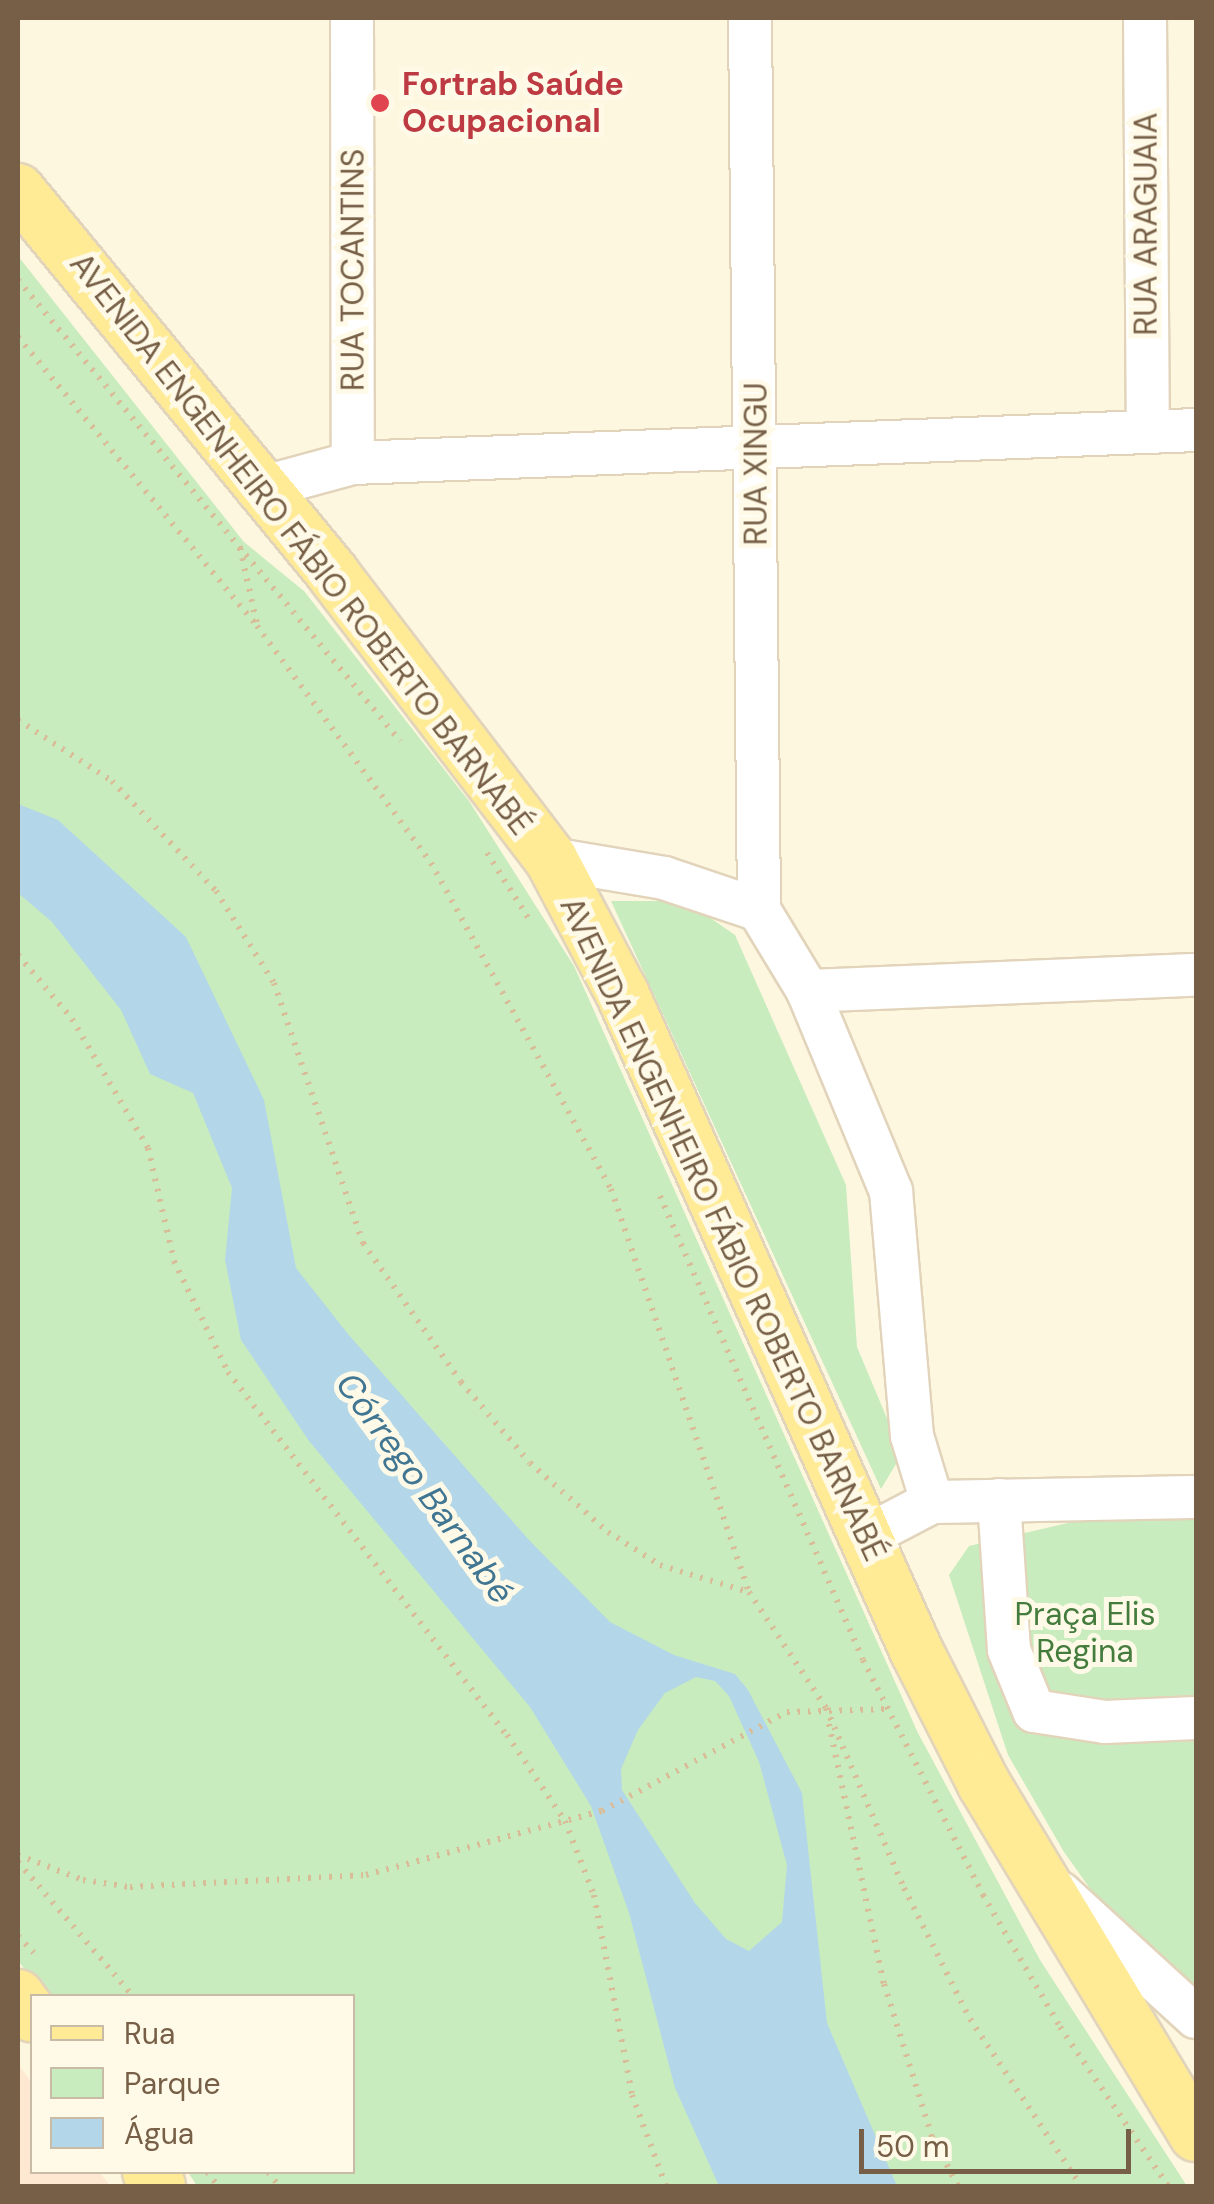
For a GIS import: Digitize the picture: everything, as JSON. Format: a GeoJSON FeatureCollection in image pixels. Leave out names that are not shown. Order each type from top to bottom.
{"type":"FeatureCollection","features":[{"type":"Feature","properties":{"kind":"main road","name":"AVENIDA ENGENHEIRO FÁBIO ROBERTO BARNABÉ"},"geometry":{"type":"LineString","coordinates":[[18,190],[257,488],[333,574],[550,859],[622,993],[916,1650],[1037,1872],[1196,2135]]}},
{"type":"Feature","properties":{"kind":"street","name":"RUA TOCANTINS"},"geometry":{"type":"LineString","coordinates":[[352,18],[352,463]]}},
{"type":"Feature","properties":{"kind":"street","name":"RUA XINGU"},"geometry":{"type":"LineString","coordinates":[[750,18],[758,910]]}},
{"type":"Feature","properties":{"kind":"street","name":"RUA ARAGUAIA"},"geometry":{"type":"LineString","coordinates":[[1145,18],[1148,431]]}},
{"type":"Feature","properties":{"kind":"street"},"geometry":{"type":"LineString","coordinates":[[257,488],[352,463],[1196,430]]}},
{"type":"Feature","properties":{"kind":"street"},"geometry":{"type":"LineString","coordinates":[[550,859],[664,878],[758,910],[808,990],[891,1190],[912,1436],[932,1502]]}},
{"type":"Feature","properties":{"kind":"street"},"geometry":{"type":"LineString","coordinates":[[808,990],[1196,975]]}},
{"type":"Feature","properties":{"kind":"street"},"geometry":{"type":"LineString","coordinates":[[867,1536],[932,1502],[1196,1497]]}},
{"type":"Feature","properties":{"kind":"street"},"geometry":{"type":"LineString","coordinates":[[999,1500],[1009,1650],[1034,1712],[1105,1722],[1196,1718]]}},
{"type":"Feature","properties":{"kind":"street"},"geometry":{"type":"LineString","coordinates":[[1037,1872],[1196,2018]]}},
{"type":"Feature","properties":{"kind":"path"},"geometry":{"type":"LineString","coordinates":[[18,280],[414,757]]}},
{"type":"Feature","properties":{"kind":"path"},"geometry":{"type":"LineString","coordinates":[[18,337],[257,626],[430,863],[610,1189],[749,1592],[826,1708],[904,1888],[970,2019],[1081,2186]]}},
{"type":"Feature","properties":{"kind":"path"},"geometry":{"type":"LineString","coordinates":[[240,547],[257,626]]}},
{"type":"Feature","properties":{"kind":"path"},"geometry":{"type":"LineString","coordinates":[[18,720],[112,781],[216,891],[274,983],[364,1244],[462,1382],[530,1463],[608,1532],[660,1565],[749,1592]]}},
{"type":"Feature","properties":{"kind":"path"},"geometry":{"type":"LineString","coordinates":[[483,848],[533,925]]}},
{"type":"Feature","properties":{"kind":"path"},"geometry":{"type":"LineString","coordinates":[[18,955],[72,1019],[148,1148],[174,1260],[228,1372],[507,1734],[565,1822],[594,1895],[632,2094],[666,2186]]}},
{"type":"Feature","properties":{"kind":"path"},"geometry":{"type":"LineString","coordinates":[[655,1183],[774,1469],[890,1709],[1014,1950],[1168,2186]]}},
{"type":"Feature","properties":{"kind":"path"},"geometry":{"type":"LineString","coordinates":[[826,1708],[884,1984],[932,2137],[958,2186]]}},
{"type":"Feature","properties":{"kind":"path"},"geometry":{"type":"LineString","coordinates":[[18,1859],[83,1880],[130,1887],[366,1876],[582,1816],[642,1792],[736,1734],[787,1712],[890,1709]]}},
{"type":"Feature","properties":{"kind":"path"},"geometry":{"type":"LineString","coordinates":[[18,1859],[131,1994]]}},
{"type":"Feature","properties":{"kind":"shaded area"},"geometry":{"type":"Polygon","coordinates":[[[18,2064],[30,2080],[30,2174],[101,2174],[111,2186],[18,2186],[18,2064]]]}},
{"type":"Feature","properties":{"kind":"green space"},"geometry":{"type":"Polygon","coordinates":[[[18,256],[244,542],[304,591],[469,801],[574,966],[918,1733],[1040,1960],[1187,2186],[197,2186],[189,2174],[355,2174],[355,1994],[45,1994],[18,1961],[18,256]]]}},
{"type":"Feature","properties":{"kind":"green space"},"geometry":{"type":"Polygon","coordinates":[[[611,901],[686,901],[735,935],[846,1185],[857,1347],[902,1454],[881,1489],[611,901]]]}},
{"type":"Feature","properties":{"kind":"green space","name":"Praça Elis Regina"},"geometry":{"type":"Polygon","coordinates":[[[1196,1513],[1196,1992],[1151,1974],[1064,1852],[1008,1755],[949,1575],[969,1546],[1072,1522],[1196,1513]]]}},
{"type":"Feature","properties":{"kind":"water","name":"Córrego Barnabé"},"geometry":{"type":"Polygon","coordinates":[[[18,804],[58,820],[186,937],[264,1100],[296,1268],[348,1334],[529,1540],[610,1622],[674,1655],[735,1674],[748,1690],[802,1793],[827,2023],[897,2186],[719,2186],[675,2088],[629,1913],[591,1806],[530,1707],[309,1441],[241,1340],[225,1260],[232,1188],[193,1093],[150,1074],[121,1010],[52,922],[18,893],[18,804]],[[696,1677],[665,1693],[638,1730],[621,1769],[622,1790],[695,1903],[726,1939],[749,1951],[782,1922],[787,1865],[759,1762],[729,1696],[715,1681],[696,1677]]]}},
{"type":"Feature","properties":{"kind":"place","name":"Fortrab Saúde Ocupacional"},"geometry":{"type":"Point","coordinates":[380,103]}}]}
